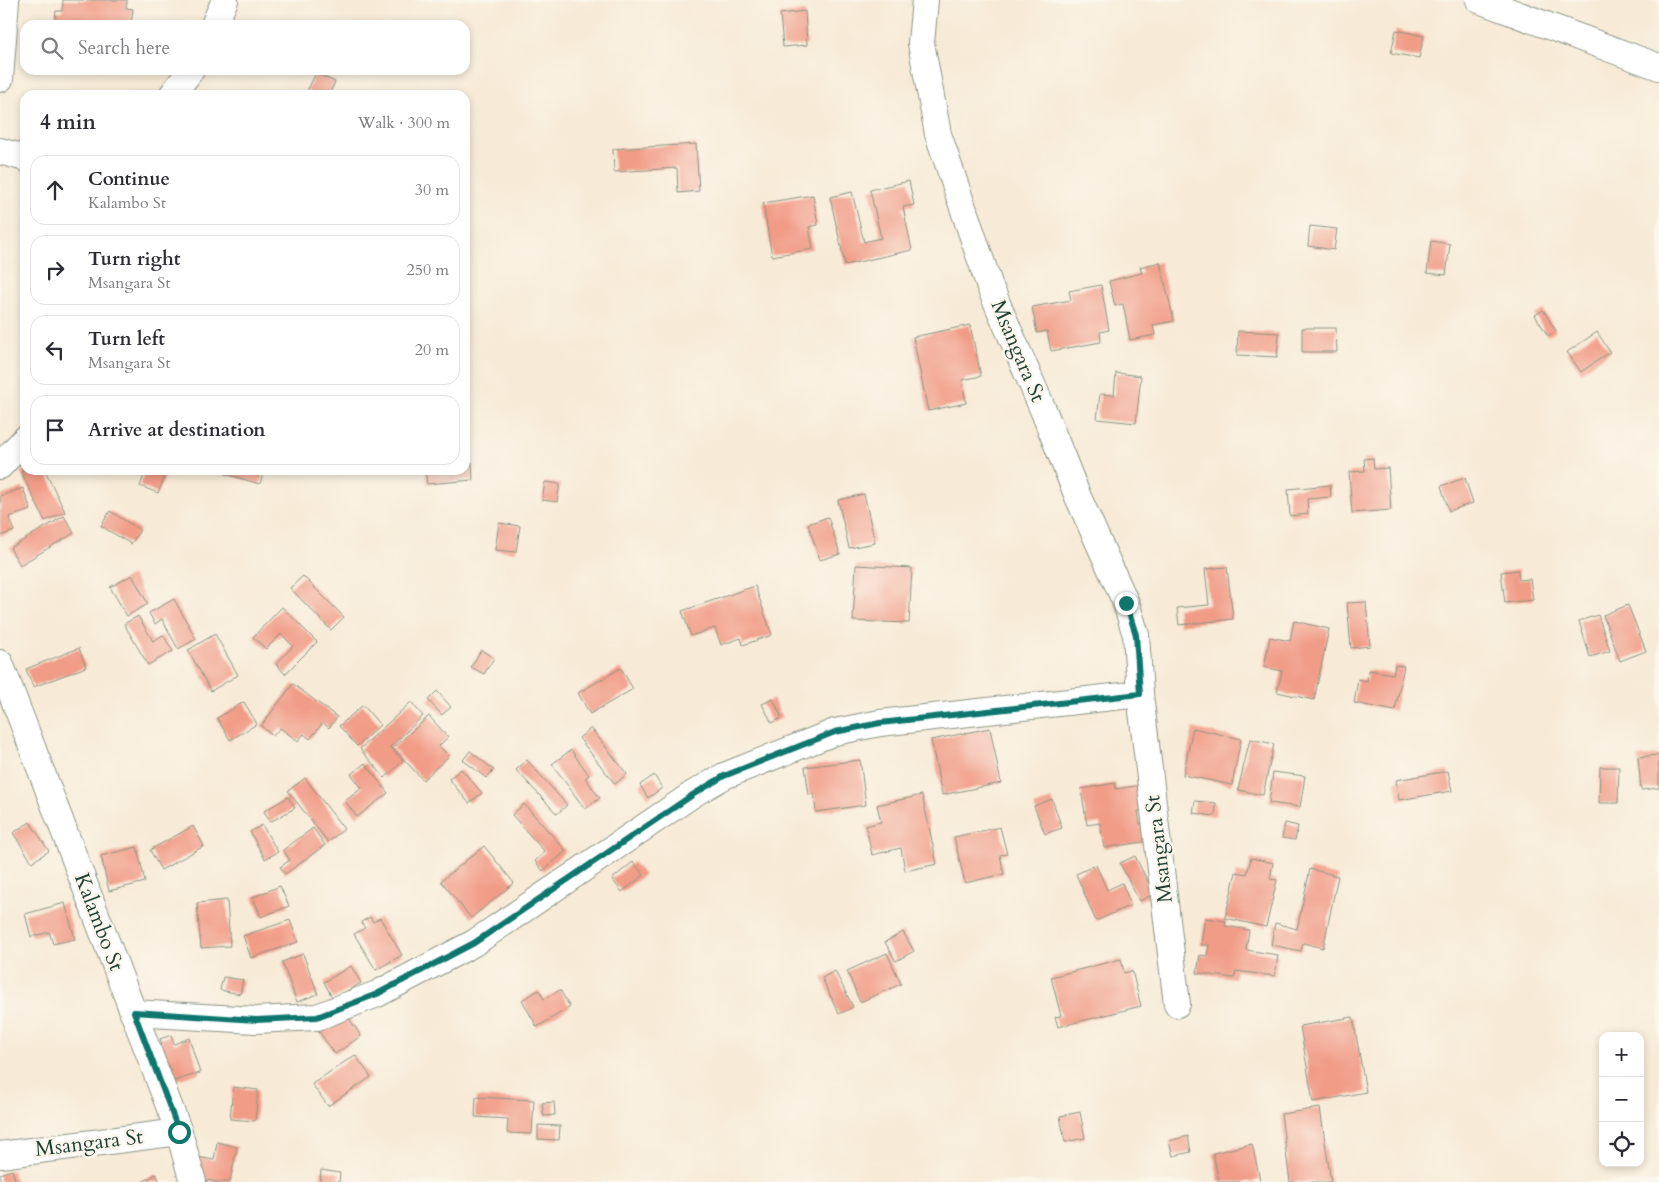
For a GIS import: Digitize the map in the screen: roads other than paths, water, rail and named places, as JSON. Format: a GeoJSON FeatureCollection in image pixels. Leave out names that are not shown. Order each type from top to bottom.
{"type":"FeatureCollection","features":[{"type":"Feature","properties":{"kind":"street"},"geometry":{"type":"LineString","coordinates":[[0,79],[6,0]]}},
{"type":"Feature","properties":{"kind":"street"},"geometry":{"type":"LineString","coordinates":[[216,20],[226,0]]}},
{"type":"Feature","properties":{"kind":"street","name":"Msangara St"},"geometry":{"type":"LineString","coordinates":[[925,0],[921,43],[938,134],[990,287],[1078,497],[1126,603],[1136,635],[1140,694],[1177,1004]]}},
{"type":"Feature","properties":{"kind":"street"},"geometry":{"type":"LineString","coordinates":[[1479,0],[1659,67]]}},
{"type":"Feature","properties":{"kind":"street"},"geometry":{"type":"LineString","coordinates":[[176,90],[186,75]]}},
{"type":"Feature","properties":{"kind":"street"},"geometry":{"type":"LineString","coordinates":[[0,151],[20,157]]}},
{"type":"Feature","properties":{"kind":"street"},"geometry":{"type":"LineString","coordinates":[[0,466],[20,445]]}},
{"type":"Feature","properties":{"kind":"street","name":"Kalambo St"},"geometry":{"type":"LineString","coordinates":[[0,663],[179,1132],[193,1182]]}},
{"type":"Feature","properties":{"kind":"street"},"geometry":{"type":"LineString","coordinates":[[134,1012],[256,1020],[317,1017],[377,994],[474,943],[694,794],[724,776],[789,750],[835,732],[880,723],[1140,694]]}},
{"type":"Feature","properties":{"kind":"street","name":"Msangara St"},"geometry":{"type":"LineString","coordinates":[[0,1155],[179,1132]]}}]}
